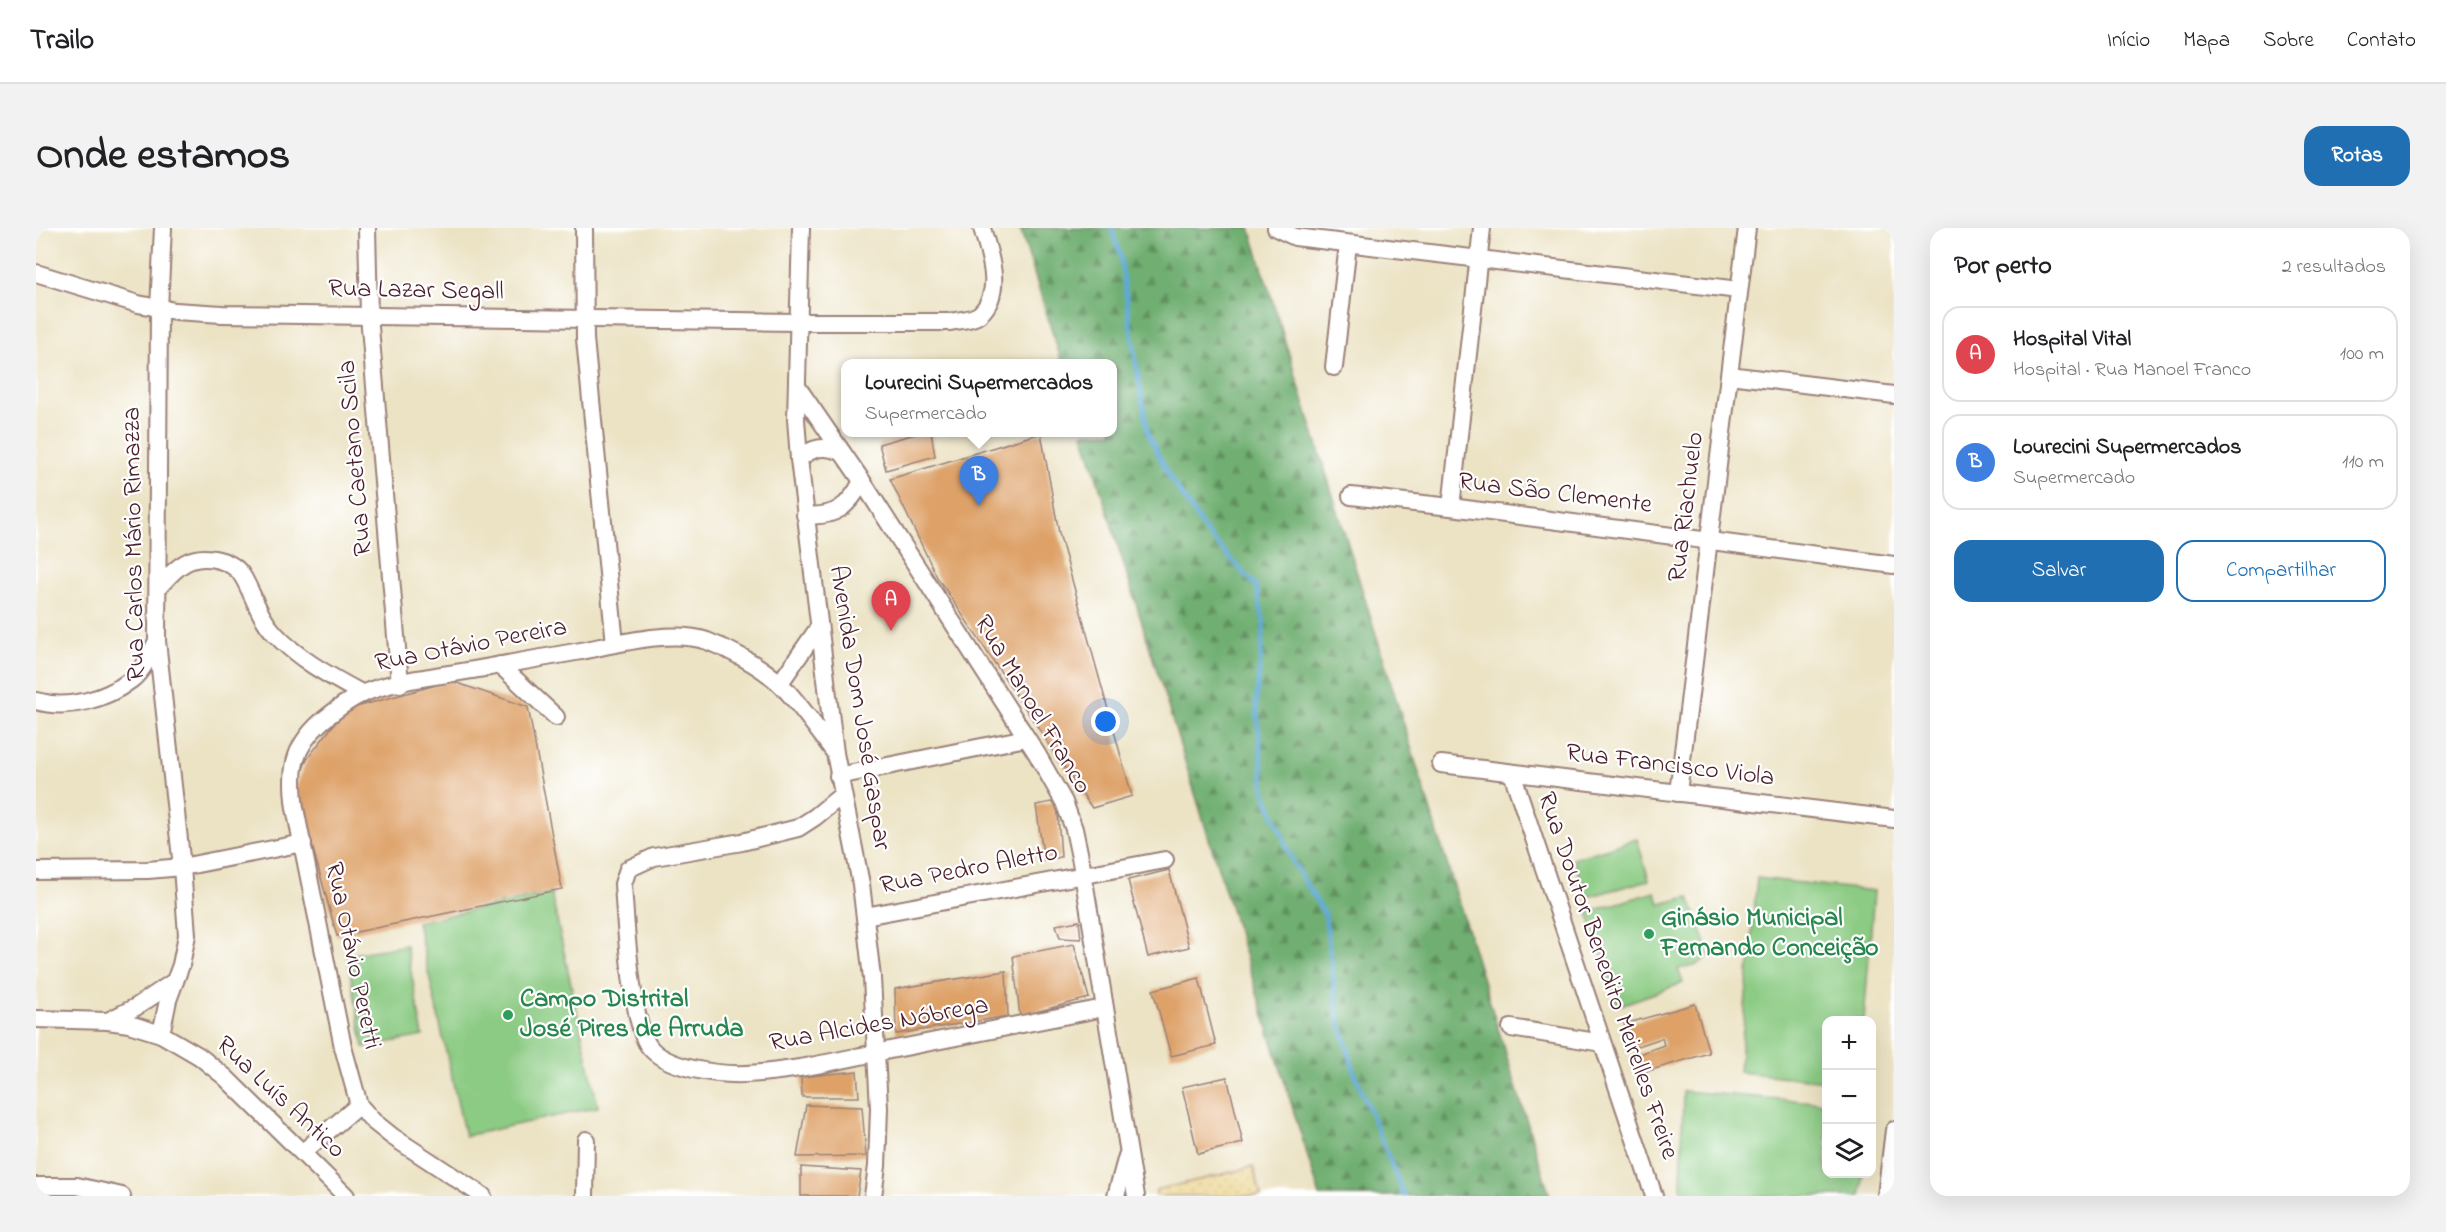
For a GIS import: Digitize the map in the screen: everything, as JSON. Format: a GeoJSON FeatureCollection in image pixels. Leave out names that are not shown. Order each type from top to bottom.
{"type":"FeatureCollection","features":[{"type":"Feature","properties":{"kind":"street","name":"Rua Carlos Mário Rimazza"},"geometry":{"type":"LineString","coordinates":[[161,1034],[168,1000],[181,965],[187,935],[158,641],[159,308],[163,228]]}},
{"type":"Feature","properties":{"kind":"street","name":"Rua Caetano Scila"},"geometry":{"type":"LineString","coordinates":[[367,228],[369,315],[400,684]]}},
{"type":"Feature","properties":{"kind":"street"},"geometry":{"type":"LineString","coordinates":[[584,228],[584,318],[615,644]]}},
{"type":"Feature","properties":{"kind":"street","name":"Avenida Dom José Gaspar"},"geometry":{"type":"LineString","coordinates":[[801,228],[798,459],[838,776],[861,885],[873,978],[879,1108],[878,1166],[873,1196]]}},
{"type":"Feature","properties":{"kind":"street","name":"Rua Lazar Segall"},"geometry":{"type":"LineString","coordinates":[[36,273],[138,304],[222,314],[950,322],[980,314],[988,300],[993,284],[992,265],[982,228]]}},
{"type":"Feature","properties":{"kind":"street"},"geometry":{"type":"LineString","coordinates":[[1276,228],[1295,237],[1739,290]]}},
{"type":"Feature","properties":{"kind":"street"},"geometry":{"type":"LineString","coordinates":[[1451,507],[1482,228]]}},
{"type":"Feature","properties":{"kind":"street","name":"Rua Riachuelo"},"geometry":{"type":"LineString","coordinates":[[1678,793],[1747,228]]}},
{"type":"Feature","properties":{"kind":"street"},"geometry":{"type":"LineString","coordinates":[[1334,367],[1348,244]]}},
{"type":"Feature","properties":{"kind":"street"},"geometry":{"type":"LineString","coordinates":[[1729,375],[1894,395]]}},
{"type":"Feature","properties":{"kind":"street","name":"Rua Manoel Franco"},"geometry":{"type":"LineString","coordinates":[[798,388],[862,481],[1026,738],[1064,802],[1074,829],[1083,875],[1136,1196]]}},
{"type":"Feature","properties":{"kind":"street"},"geometry":{"type":"LineString","coordinates":[[798,459],[819,447],[830,447],[841,452]]}},
{"type":"Feature","properties":{"kind":"street"},"geometry":{"type":"LineString","coordinates":[[805,514],[825,515],[841,508],[853,498],[862,481]]}},
{"type":"Feature","properties":{"kind":"street","name":"Rua São Clemente"},"geometry":{"type":"LineString","coordinates":[[1351,495],[1894,565]]}},
{"type":"Feature","properties":{"kind":"street","name":"Rua Otávio Pereira"},"geometry":{"type":"LineString","coordinates":[[158,588],[187,561],[203,558],[231,565],[242,574],[259,612],[279,638],[292,650],[331,677],[363,694],[400,684],[615,644],[682,637],[706,641],[763,670],[780,683],[835,753]]}},
{"type":"Feature","properties":{"kind":"street"},"geometry":{"type":"LineString","coordinates":[[780,683],[819,627]]}},
{"type":"Feature","properties":{"kind":"street"},"geometry":{"type":"LineString","coordinates":[[36,701],[70,705],[92,700],[110,692],[132,680],[146,663],[158,641]]}},
{"type":"Feature","properties":{"kind":"street"},"geometry":{"type":"LineString","coordinates":[[500,665],[556,717]]}},
{"type":"Feature","properties":{"kind":"street","name":"Rua Otávio Peretti"},"geometry":{"type":"LineString","coordinates":[[363,694],[319,724],[295,757],[291,778],[343,1047],[359,1105],[373,1120],[393,1137],[483,1196]]}},
{"type":"Feature","properties":{"kind":"street"},"geometry":{"type":"LineString","coordinates":[[838,776],[1026,738]]}},
{"type":"Feature","properties":{"kind":"street","name":"Rua Francisco Viola"},"geometry":{"type":"LineString","coordinates":[[1441,764],[1894,819]]}},
{"type":"Feature","properties":{"kind":"street","name":"Rua Doutor Benedito Meirelles Freire"},"geometry":{"type":"LineString","coordinates":[[1512,773],[1654,1196]]}},
{"type":"Feature","properties":{"kind":"street","name":"Rua Alcides Nóbrega"},"geometry":{"type":"LineString","coordinates":[[842,795],[798,828],[742,842],[654,857],[628,869],[623,884],[637,1020],[648,1046],[664,1058],[679,1065],[709,1072],[745,1074],[805,1068],[1104,1008]]}},
{"type":"Feature","properties":{"kind":"street"},"geometry":{"type":"LineString","coordinates":[[36,871],[148,870],[182,867],[303,843]]}},
{"type":"Feature","properties":{"kind":"street","name":"Rua Pedro Aletto"},"geometry":{"type":"LineString","coordinates":[[865,916],[1165,860]]}},
{"type":"Feature","properties":{"kind":"street"},"geometry":{"type":"LineString","coordinates":[[108,1021],[136,1007],[175,981]]}},
{"type":"Feature","properties":{"kind":"street","name":"Rua Luís Antico"},"geometry":{"type":"LineString","coordinates":[[36,1019],[108,1021],[129,1024],[161,1034],[199,1056],[252,1102],[346,1196]]}},
{"type":"Feature","properties":{"kind":"street"},"geometry":{"type":"LineString","coordinates":[[1511,1028],[1602,1043]]}},
{"type":"Feature","properties":{"kind":"street"},"geometry":{"type":"LineString","coordinates":[[303,1152],[359,1105]]}},
{"type":"Feature","properties":{"kind":"street"},"geometry":{"type":"LineString","coordinates":[[1886,1196],[1894,1130]]}},
{"type":"Feature","properties":{"kind":"street"},"geometry":{"type":"LineString","coordinates":[[585,1196],[586,1140]]}},
{"type":"Feature","properties":{"kind":"street"},"geometry":{"type":"LineString","coordinates":[[1116,1196],[1128,1152]]}},
{"type":"Feature","properties":{"kind":"street"},"geometry":{"type":"LineString","coordinates":[[36,1186],[122,1196]]}},
{"type":"Feature","properties":{"kind":"green space"},"geometry":{"type":"Polygon","coordinates":[[[1020,228],[1250,228],[1550,1196],[1320,1196],[1084,437],[1117,437],[1117,359],[1061,359],[1020,228]]]}},
{"type":"Feature","properties":{"kind":"green space"},"geometry":{"type":"Polygon","coordinates":[[[1637,839],[1649,880],[1587,897],[1573,859],[1637,839]]]}},
{"type":"Feature","properties":{"kind":"green space"},"geometry":{"type":"Polygon","coordinates":[[[1757,878],[1874,891],[1864,1016],[1822,1016],[1822,1081],[1739,1072],[1757,878]]]}},
{"type":"Feature","properties":{"kind":"green space","name":"Ginásio Municipal Fernando Conceição"},"geometry":{"type":"Polygon","coordinates":[[[1655,892],[1660,904],[1689,897],[1710,955],[1697,965],[1678,969],[1683,983],[1618,1006],[1588,912],[1655,892]]]}},
{"type":"Feature","properties":{"kind":"green space","name":"Campo Distrital José Pires de Arruda"},"geometry":{"type":"Polygon","coordinates":[[[551,893],[598,1107],[465,1136],[417,922],[551,893]]]}},
{"type":"Feature","properties":{"kind":"green space"},"geometry":{"type":"Polygon","coordinates":[[[406,945],[423,1036],[364,1047],[347,955],[406,945]]]}},
{"type":"Feature","properties":{"kind":"green space"},"geometry":{"type":"Polygon","coordinates":[[[1683,1091],[1822,1103],[1822,1178],[1863,1178],[1861,1196],[1681,1196],[1683,1091]]]}},
{"type":"Feature","properties":{"kind":"sand"},"geometry":{"type":"Polygon","coordinates":[[[1253,1167],[1261,1196],[1156,1196],[1156,1190],[1253,1167]]]}},
{"type":"Feature","properties":{"kind":"building"},"geometry":{"type":"Polygon","coordinates":[[[904,437],[932,437],[935,456],[886,470],[879,444],[904,437]]]}},
{"type":"Feature","properties":{"kind":"building"},"geometry":{"type":"Polygon","coordinates":[[[1028,437],[1042,437],[1059,533],[1132,796],[1092,808],[937,577],[890,479],[1028,437]]]}},
{"type":"Feature","properties":{"kind":"building"},"geometry":{"type":"Polygon","coordinates":[[[451,681],[528,707],[562,889],[337,936],[296,787],[307,759],[345,710],[451,681]]]}},
{"type":"Feature","properties":{"kind":"building"},"geometry":{"type":"Polygon","coordinates":[[[1057,801],[1061,857],[1044,861],[1036,805],[1057,801]]]}},
{"type":"Feature","properties":{"kind":"building"},"geometry":{"type":"Polygon","coordinates":[[[1169,870],[1189,947],[1148,957],[1128,880],[1169,870]]]}},
{"type":"Feature","properties":{"kind":"building"},"geometry":{"type":"Polygon","coordinates":[[[1079,921],[1081,939],[1060,938],[1056,925],[1079,921]]]}},
{"type":"Feature","properties":{"kind":"building"},"geometry":{"type":"Polygon","coordinates":[[[1074,944],[1089,998],[1020,1016],[1013,956],[1074,944]]]}},
{"type":"Feature","properties":{"kind":"building"},"geometry":{"type":"Polygon","coordinates":[[[1006,971],[1008,1016],[896,1034],[895,989],[1006,971]]]}},
{"type":"Feature","properties":{"kind":"building"},"geometry":{"type":"Polygon","coordinates":[[[1199,978],[1216,1045],[1171,1056],[1153,990],[1199,978]]]}},
{"type":"Feature","properties":{"kind":"building"},"geometry":{"type":"Polygon","coordinates":[[[1695,1004],[1709,1053],[1641,1073],[1634,1056],[1664,1045],[1662,1038],[1632,1048],[1624,1024],[1695,1004]]]}},
{"type":"Feature","properties":{"kind":"building"},"geometry":{"type":"Polygon","coordinates":[[[857,1071],[859,1097],[802,1097],[801,1077],[857,1071]]]}},
{"type":"Feature","properties":{"kind":"building"},"geometry":{"type":"Polygon","coordinates":[[[1227,1077],[1243,1143],[1198,1154],[1182,1087],[1227,1077]]]}},
{"type":"Feature","properties":{"kind":"building"},"geometry":{"type":"Polygon","coordinates":[[[806,1105],[862,1107],[866,1156],[797,1157],[806,1105]]]}},
{"type":"Feature","properties":{"kind":"building"},"geometry":{"type":"Polygon","coordinates":[[[801,1167],[861,1171],[857,1196],[801,1196],[801,1167]]]}},
{"type":"Feature","properties":{"kind":"waterway"},"geometry":{"type":"LineString","coordinates":[[1111,228],[1120,254],[1148,433],[1169,476],[1207,533],[1256,586],[1264,623],[1256,702],[1264,790],[1293,862],[1325,915],[1338,1015],[1355,1074],[1404,1196]]}},
{"type":"Feature","properties":{"kind":"place","name":"Lourecini Supermercados"},"geometry":{"type":"Point","coordinates":[979,506]}},
{"type":"Feature","properties":{"kind":"place","name":"Hospital Vital"},"geometry":{"type":"Point","coordinates":[891,631]}},
{"type":"Feature","properties":{"kind":"place","name":"Ginásio Municipal Fernando Conceição"},"geometry":{"type":"Point","coordinates":[1649,934]}},
{"type":"Feature","properties":{"kind":"place","name":"Campo Distrital José Pires de Arruda"},"geometry":{"type":"Point","coordinates":[508,1015]}}]}
